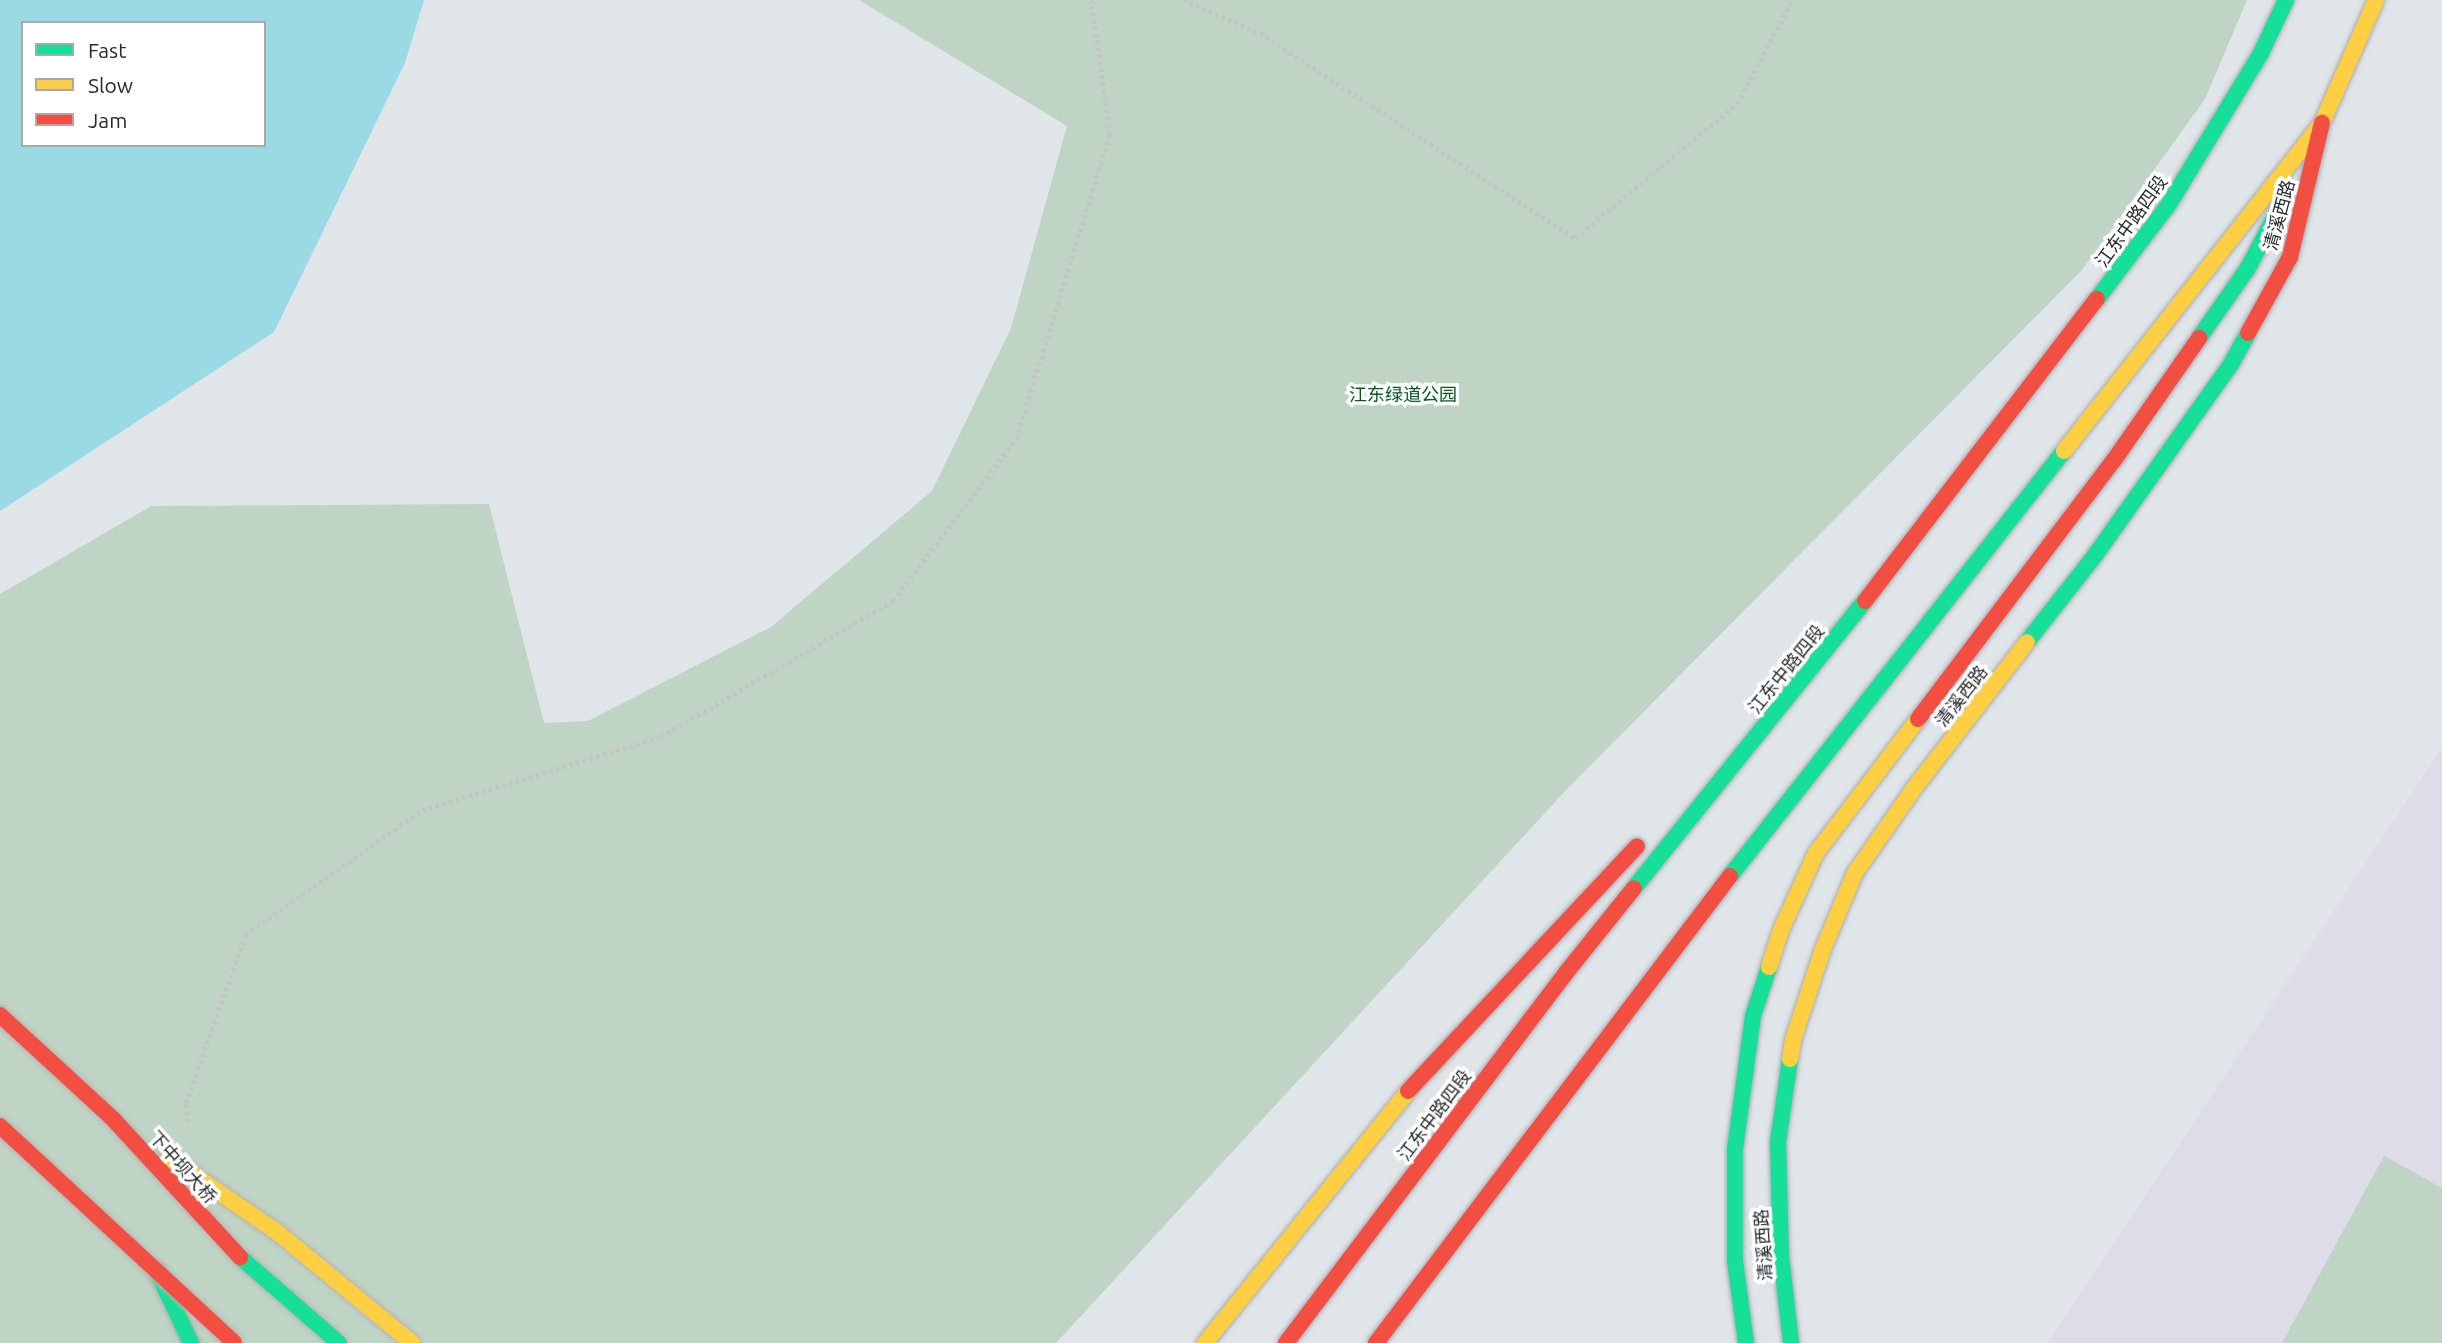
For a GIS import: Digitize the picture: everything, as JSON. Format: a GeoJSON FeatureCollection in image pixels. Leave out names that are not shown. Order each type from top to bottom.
{"type":"FeatureCollection","features":[{"type":"Feature","properties":{"kind":"main road","name":"江东中路四段"},"geometry":{"type":"LineString","coordinates":[[1286,1343],[1565,974],[1908,548],[2169,204],[2261,53],[2286,0]]}},
{"type":"Feature","properties":{"kind":"main road"},"geometry":{"type":"LineString","coordinates":[[1746,1343],[1735,1261],[1735,1149],[1754,1016],[1781,930],[1816,853],[2115,460],[2248,268],[2322,123],[2376,0]]}},
{"type":"Feature","properties":{"kind":"main road"},"geometry":{"type":"LineString","coordinates":[[1376,1343],[1650,978],[2322,123]]}},
{"type":"Feature","properties":{"kind":"main road","name":"清溪西路"},"geometry":{"type":"LineString","coordinates":[[1791,1343],[1781,1256],[1778,1142],[1793,1040],[1823,949],[1856,873],[1915,787],[2096,554],[2231,364],[2290,257],[2322,123]]}},
{"type":"Feature","properties":{"kind":"main road"},"geometry":{"type":"LineString","coordinates":[[1756,709],[1983,449]]}},
{"type":"Feature","properties":{"kind":"main road"},"geometry":{"type":"LineString","coordinates":[[1205,1343],[1386,1114],[1611,876],[1647,834]]}},
{"type":"Feature","properties":{"kind":"main road","name":"下中坝大桥"},"geometry":{"type":"LineString","coordinates":[[0,1015],[113,1118],[233,1251],[339,1343]]}},
{"type":"Feature","properties":{"kind":"main road"},"geometry":{"type":"LineString","coordinates":[[113,1118],[277,1232],[412,1343]]}},
{"type":"Feature","properties":{"kind":"main road"},"geometry":{"type":"LineString","coordinates":[[0,1126],[234,1343]]}},
{"type":"Feature","properties":{"kind":"main road"},"geometry":{"type":"LineString","coordinates":[[156,1269],[191,1343]]}},
{"type":"Feature","properties":{"kind":"path"},"geometry":{"type":"LineString","coordinates":[[187,1130],[186,1103],[245,935],[422,810],[661,737],[893,601],[1016,439],[1110,134],[1091,0]]}},
{"type":"Feature","properties":{"kind":"path"},"geometry":{"type":"LineString","coordinates":[[1183,0],[1260,33],[1575,238],[1737,104],[1792,0]]}},
{"type":"Feature","properties":{"kind":"shaded area"},"geometry":{"type":"Polygon","coordinates":[[[2442,748],[2442,1343],[2047,1343],[2442,748]]]}},
{"type":"Feature","properties":{"kind":"green space","name":"江东绿道公园"},"geometry":{"type":"Polygon","coordinates":[[[859,0],[2247,0],[2205,99],[2082,270],[1568,788],[1056,1343],[0,1343],[0,594],[151,506],[489,504],[544,723],[588,721],[771,627],[932,491],[1011,328],[1067,126],[859,0]]]}},
{"type":"Feature","properties":{"kind":"green space"},"geometry":{"type":"Polygon","coordinates":[[[2384,1156],[2442,1188],[2442,1343],[2282,1343],[2384,1156]]]}},
{"type":"Feature","properties":{"kind":"water"},"geometry":{"type":"Polygon","coordinates":[[[0,0],[424,0],[405,63],[274,332],[0,511],[0,0]]]}},
{"type":"Feature","properties":{"kind":"traffic: fast"},"geometry":{"type":"LineString","coordinates":[[2097,299],[2169,204],[2261,53],[2286,0]]}},
{"type":"Feature","properties":{"kind":"traffic: fast"},"geometry":{"type":"LineString","coordinates":[[2199,338],[2248,268],[2283,201]]}},
{"type":"Feature","properties":{"kind":"traffic: fast"},"geometry":{"type":"LineString","coordinates":[[2027,642],[2096,554],[2231,364],[2248,333]]}},
{"type":"Feature","properties":{"kind":"traffic: fast"},"geometry":{"type":"LineString","coordinates":[[1730,876],[2064,451]]}},
{"type":"Feature","properties":{"kind":"traffic: fast"},"geometry":{"type":"LineString","coordinates":[[1634,888],[1865,601]]}},
{"type":"Feature","properties":{"kind":"traffic: fast"},"geometry":{"type":"LineString","coordinates":[[1746,1343],[1735,1261],[1735,1149],[1753,1016],[1769,967]]}},
{"type":"Feature","properties":{"kind":"traffic: fast"},"geometry":{"type":"LineString","coordinates":[[1790,1059],[1778,1142],[1781,1256],[1791,1343]]}},
{"type":"Feature","properties":{"kind":"traffic: fast"},"geometry":{"type":"LineString","coordinates":[[240,1257],[339,1343]]}},
{"type":"Feature","properties":{"kind":"traffic: fast"},"geometry":{"type":"LineString","coordinates":[[157,1271],[191,1343]]}},
{"type":"Feature","properties":{"kind":"traffic: slow"},"geometry":{"type":"LineString","coordinates":[[2064,451],[2322,123],[2376,0]]}},
{"type":"Feature","properties":{"kind":"traffic: slow"},"geometry":{"type":"LineString","coordinates":[[1790,1059],[1793,1040],[1823,949],[1855,873],[1915,787],[2027,642]]}},
{"type":"Feature","properties":{"kind":"traffic: slow"},"geometry":{"type":"LineString","coordinates":[[1769,967],[1781,930],[1816,853],[1918,719]]}},
{"type":"Feature","properties":{"kind":"traffic: slow"},"geometry":{"type":"LineString","coordinates":[[1205,1343],[1408,1091]]}},
{"type":"Feature","properties":{"kind":"traffic: slow"},"geometry":{"type":"LineString","coordinates":[[169,1158],[277,1232],[412,1343]]}},
{"type":"Feature","properties":{"kind":"traffic: jam"},"geometry":{"type":"LineString","coordinates":[[2248,333],[2290,257],[2322,123]]}},
{"type":"Feature","properties":{"kind":"traffic: jam"},"geometry":{"type":"LineString","coordinates":[[1865,601],[2097,299]]}},
{"type":"Feature","properties":{"kind":"traffic: jam"},"geometry":{"type":"LineString","coordinates":[[1918,719],[2114,460],[2199,338]]}},
{"type":"Feature","properties":{"kind":"traffic: jam"},"geometry":{"type":"LineString","coordinates":[[1408,1091],[1637,846]]}},
{"type":"Feature","properties":{"kind":"traffic: jam"},"geometry":{"type":"LineString","coordinates":[[1376,1343],[1730,876]]}},
{"type":"Feature","properties":{"kind":"traffic: jam"},"geometry":{"type":"LineString","coordinates":[[1286,1343],[1565,974],[1634,888]]}},
{"type":"Feature","properties":{"kind":"traffic: jam"},"geometry":{"type":"LineString","coordinates":[[0,1015],[113,1119],[240,1257]]}},
{"type":"Feature","properties":{"kind":"traffic: jam"},"geometry":{"type":"LineString","coordinates":[[0,1126],[234,1343]]}}]}
